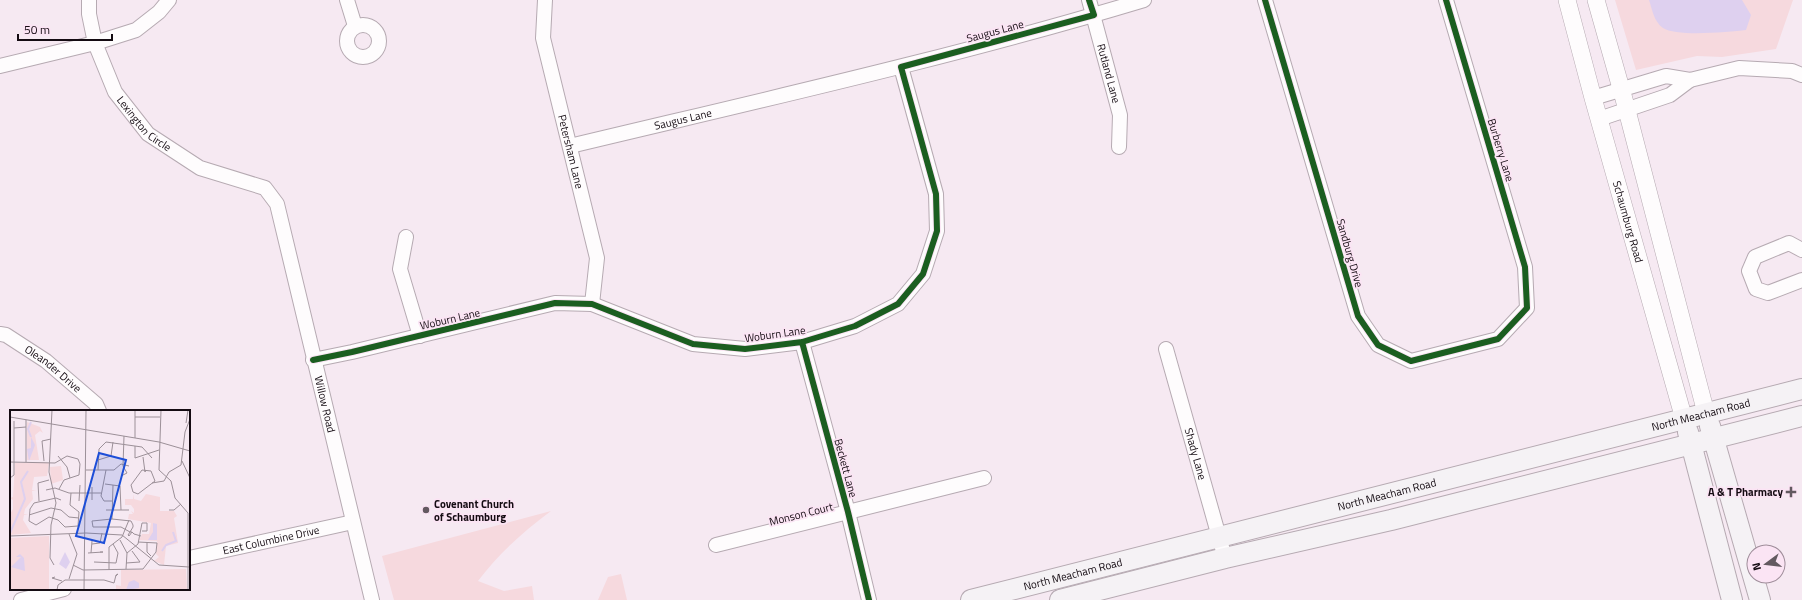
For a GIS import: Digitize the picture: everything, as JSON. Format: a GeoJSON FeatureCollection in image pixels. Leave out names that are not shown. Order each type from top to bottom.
{"type":"FeatureCollection","features":[{"type":"Feature","properties":{"kind":"main road","name":"North Meacham Road"},"geometry":{"type":"LineString","coordinates":[[971,600],[1802,389]]}},
{"type":"Feature","properties":{"kind":"main road"},"geometry":{"type":"LineString","coordinates":[[1706,413],[1760,600]]}},
{"type":"Feature","properties":{"kind":"main road","name":"North Meacham Road"},"geometry":{"type":"LineString","coordinates":[[1060,600],[1225,558],[1391,520],[1802,416]]}},
{"type":"Feature","properties":{"kind":"main road","name":"Schaumburg Road"},"geometry":{"type":"LineString","coordinates":[[1684,419],[1692,444],[1732,600]]}},
{"type":"Feature","properties":{"kind":"street","name":"Lexington Circle"},"geometry":{"type":"LineString","coordinates":[[89,0],[89,14],[95,43],[115,92],[148,134],[200,168],[265,188]]}},
{"type":"Feature","properties":{"kind":"street"},"geometry":{"type":"LineString","coordinates":[[0,66],[95,43],[136,30],[159,12],[169,0]]}},
{"type":"Feature","properties":{"kind":"street"},"geometry":{"type":"LineString","coordinates":[[347,0],[355,26]]}},
{"type":"Feature","properties":{"kind":"street","name":"Petersham Lane"},"geometry":{"type":"LineString","coordinates":[[545,0],[543,38],[597,258],[592,304]]}},
{"type":"Feature","properties":{"kind":"street","name":"Rutland Lane"},"geometry":{"type":"LineString","coordinates":[[1089,0],[1120,115],[1119,147]]}},
{"type":"Feature","properties":{"kind":"street","name":"Saugus Lane"},"geometry":{"type":"LineString","coordinates":[[570,146],[901,67],[1144,0]]}},
{"type":"Feature","properties":{"kind":"street","name":"Sandburg Drive"},"geometry":{"type":"LineString","coordinates":[[1264,0],[1358,316],[1378,345],[1411,361],[1498,339],[1527,308]]}},
{"type":"Feature","properties":{"kind":"street","name":"Burberry Lane"},"geometry":{"type":"LineString","coordinates":[[1446,0],[1525,267],[1527,308]]}},
{"type":"Feature","properties":{"kind":"street","name":"Schaumburg Road"},"geometry":{"type":"LineString","coordinates":[[1567,0],[1593,98],[1684,419]]}},
{"type":"Feature","properties":{"kind":"street"},"geometry":{"type":"LineString","coordinates":[[1596,0],[1622,90],[1706,413]]}},
{"type":"Feature","properties":{"kind":"street","name":"Woburn Lane"},"geometry":{"type":"LineString","coordinates":[[313,360],[420,336],[554,303],[592,304],[693,344],[746,349],[802,342],[855,326],[898,304],[923,274],[937,231],[936,194],[901,67]]}},
{"type":"Feature","properties":{"kind":"street"},"geometry":{"type":"LineString","coordinates":[[1599,119],[1670,95],[1690,80],[1739,68],[1792,70],[1802,75]]}},
{"type":"Feature","properties":{"kind":"street"},"geometry":{"type":"LineString","coordinates":[[1593,98],[1666,76],[1690,80]]}},
{"type":"Feature","properties":{"kind":"street","name":"Willow Road"},"geometry":{"type":"LineString","coordinates":[[265,188],[276,204],[372,600]]}},
{"type":"Feature","properties":{"kind":"street"},"geometry":{"type":"LineString","coordinates":[[406,237],[400,269],[420,336]]}},
{"type":"Feature","properties":{"kind":"street"},"geometry":{"type":"LineString","coordinates":[[1802,250],[1789,244],[1756,257],[1749,270],[1756,289],[1768,294],[1802,280]]}},
{"type":"Feature","properties":{"kind":"street","name":"Oleander Drive"},"geometry":{"type":"LineString","coordinates":[[0,334],[6,335],[46,362],[96,404],[99,410]]}},
{"type":"Feature","properties":{"kind":"street","name":"Beckett Lane"},"geometry":{"type":"LineString","coordinates":[[802,342],[848,512],[869,600]]}},
{"type":"Feature","properties":{"kind":"street","name":"Shady Lane"},"geometry":{"type":"LineString","coordinates":[[1166,349],[1225,558]]}},
{"type":"Feature","properties":{"kind":"street","name":"Monson Court"},"geometry":{"type":"LineString","coordinates":[[716,545],[984,478]]}},
{"type":"Feature","properties":{"kind":"street","name":"East Columbine Drive"},"geometry":{"type":"LineString","coordinates":[[190,558],[352,522]]}},
{"type":"Feature","properties":{"kind":"street"},"geometry":{"type":"LineString","coordinates":[[21,600],[60,590]]}},
{"type":"Feature","properties":{"kind":"shaded area"},"geometry":{"type":"Polygon","coordinates":[[[1615,0],[1793,0],[1776,49],[1722,57],[1697,56],[1636,70],[1615,0]]]}},
{"type":"Feature","properties":{"kind":"shaded area"},"geometry":{"type":"Polygon","coordinates":[[[1649,0],[1742,0],[1751,15],[1746,30],[1703,33],[1670,31],[1663,28],[1657,22],[1649,0]]]}},
{"type":"Feature","properties":{"kind":"shaded area"},"geometry":{"type":"Polygon","coordinates":[[[551,511],[512,543],[494,561],[478,581],[504,591],[532,586],[534,600],[394,600],[382,556],[551,511]]]}},
{"type":"Feature","properties":{"kind":"shaded area"},"geometry":{"type":"Polygon","coordinates":[[[621,574],[627,600],[598,600],[608,577],[621,574]]]}},
{"type":"Feature","properties":{"kind":"cycle path"},"geometry":{"type":"LineString","coordinates":[[313,360],[555,303],[592,304],[693,344],[745,349],[802,342],[855,326],[898,304],[923,274],[937,231],[936,194],[901,67],[1094,15],[1089,0]]}},
{"type":"Feature","properties":{"kind":"cycle path"},"geometry":{"type":"LineString","coordinates":[[1265,0],[1358,316],[1378,345],[1411,361],[1498,339],[1527,308],[1525,267],[1446,0]]}},
{"type":"Feature","properties":{"kind":"cycle path"},"geometry":{"type":"LineString","coordinates":[[802,342],[848,512],[869,600]]}},
{"type":"Feature","properties":{"kind":"place","name":"A & T Pharmacy"},"geometry":{"type":"Point","coordinates":[1791,492]}},
{"type":"Feature","properties":{"kind":"place","name":"Covenant Church of Schaumburg"},"geometry":{"type":"Point","coordinates":[426,510]}}]}
